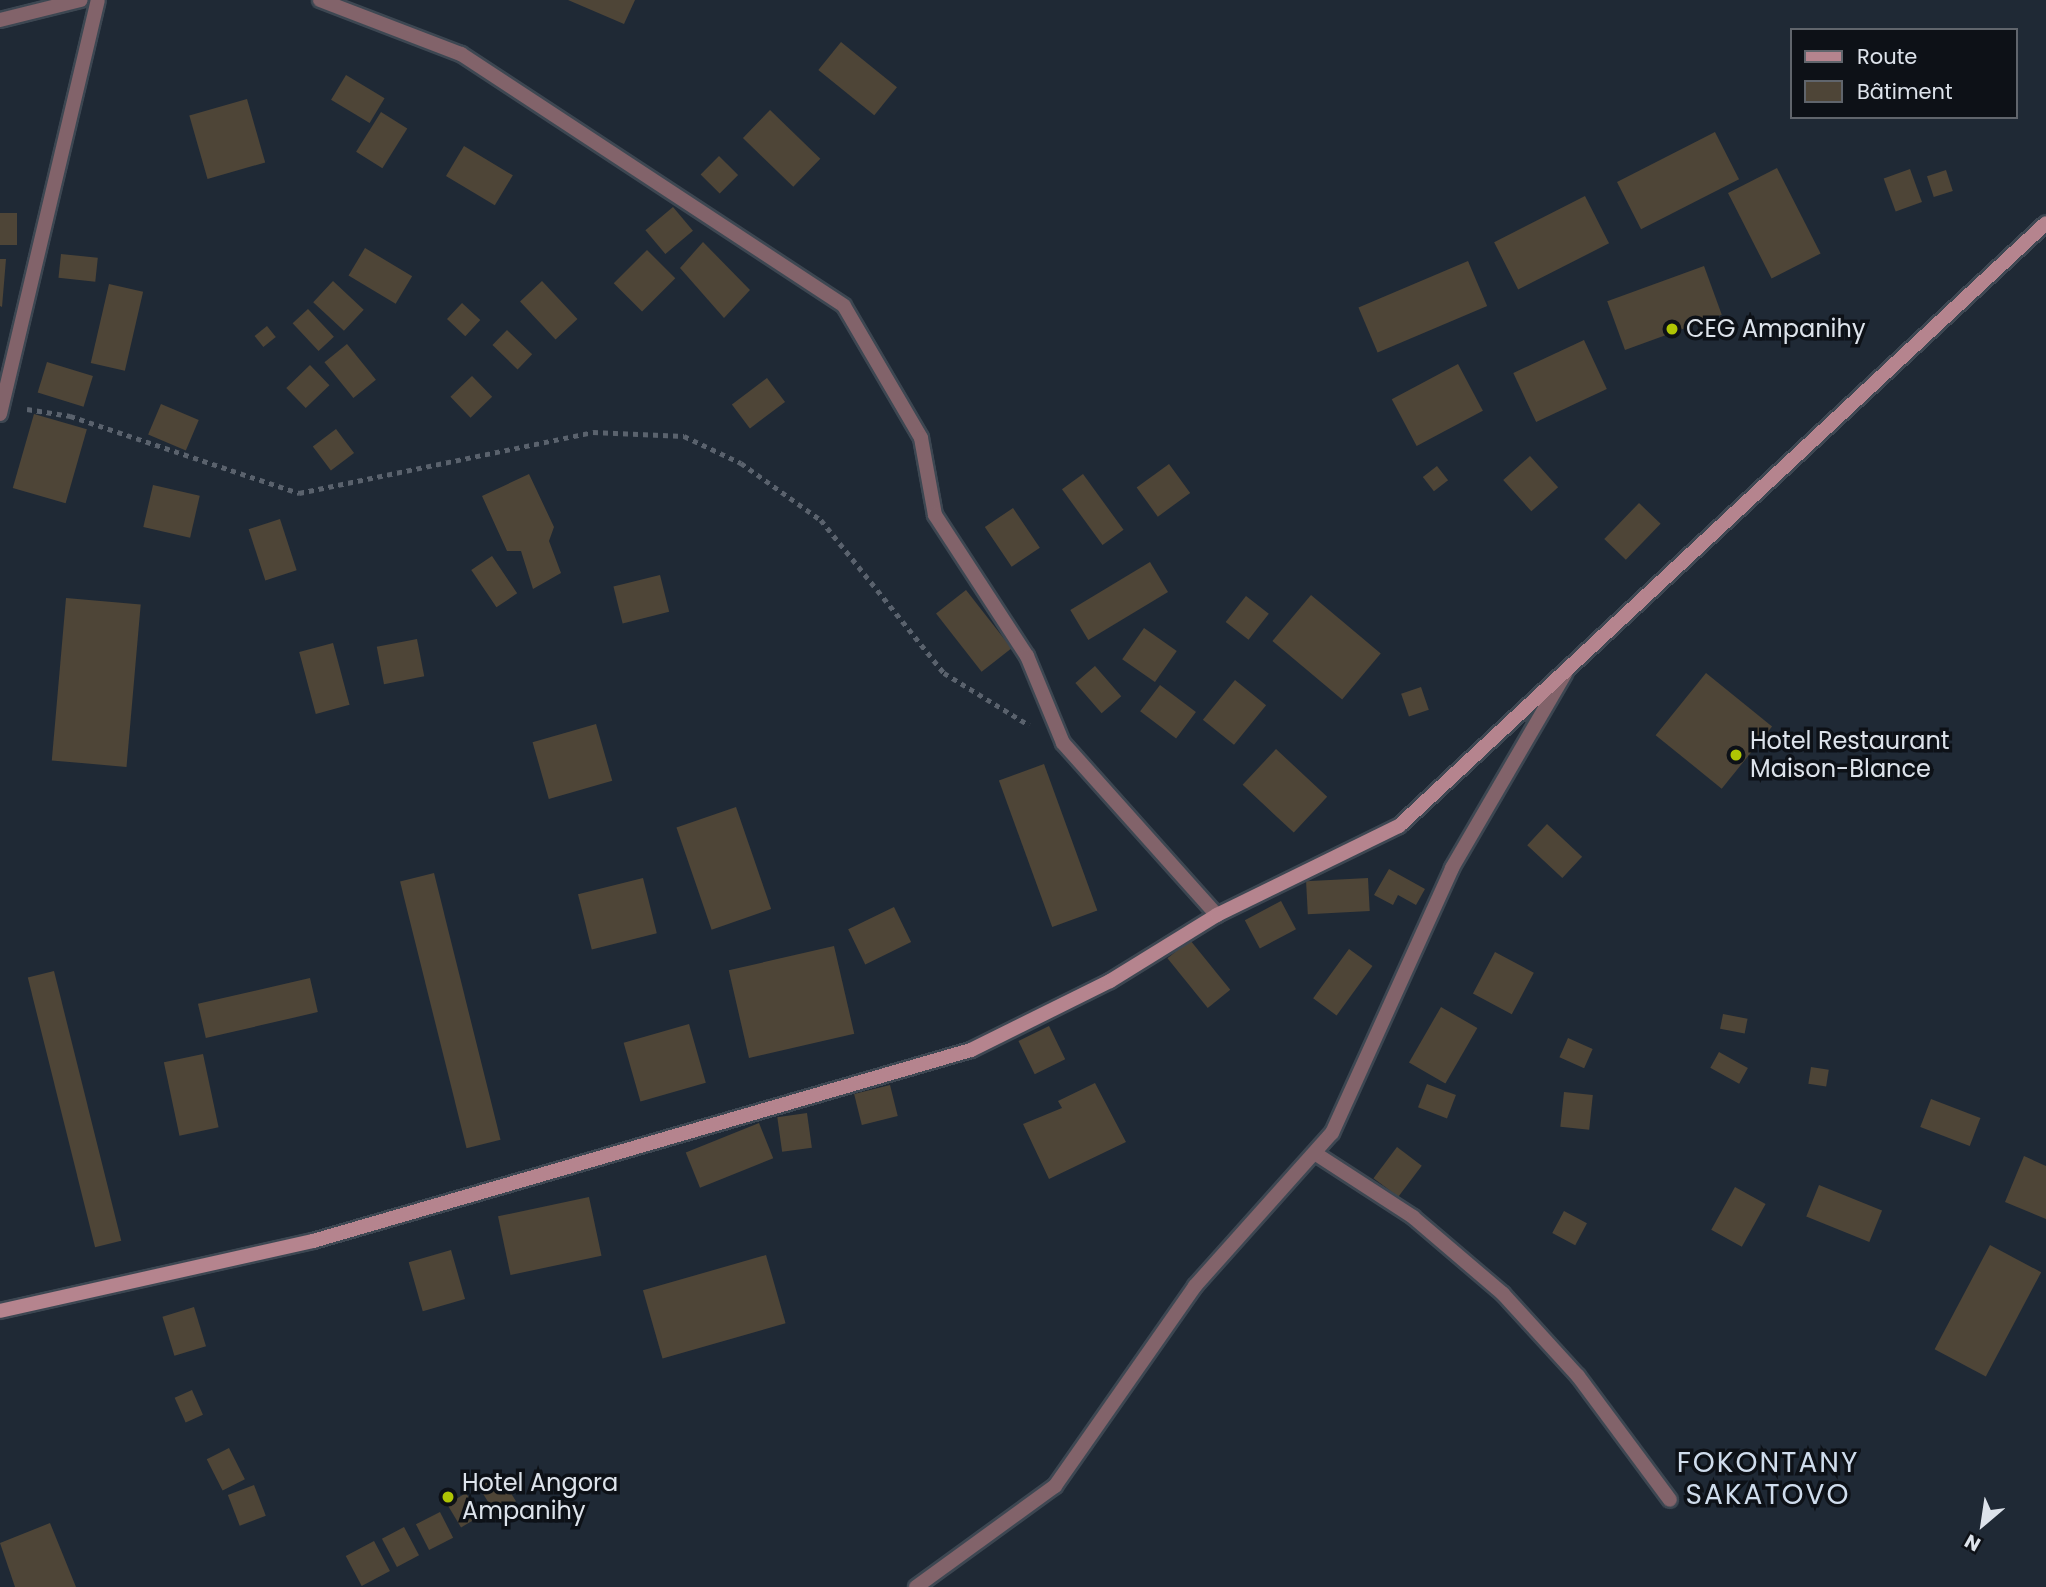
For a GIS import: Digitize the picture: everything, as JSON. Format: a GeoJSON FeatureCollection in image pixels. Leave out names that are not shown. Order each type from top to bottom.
{"type":"FeatureCollection","features":[{"type":"Feature","properties":{"kind":"street"},"geometry":{"type":"LineString","coordinates":[[0,20],[81,0]]}},
{"type":"Feature","properties":{"kind":"street"},"geometry":{"type":"LineString","coordinates":[[1,409],[6,362],[98,0]]}},
{"type":"Feature","properties":{"kind":"street"},"geometry":{"type":"LineString","coordinates":[[320,0],[461,54],[844,306],[921,439],[935,515],[1027,656],[1063,743],[1217,915]]}},
{"type":"Feature","properties":{"kind":"street"},"geometry":{"type":"LineString","coordinates":[[0,1311],[313,1241],[971,1050],[1110,981],[1217,915],[1399,826],[2046,223]]}},
{"type":"Feature","properties":{"kind":"street"},"geometry":{"type":"LineString","coordinates":[[916,1587],[1055,1486],[1220,1254],[1316,1154],[1332,1133],[1452,868],[1569,666]]}},
{"type":"Feature","properties":{"kind":"street"},"geometry":{"type":"LineString","coordinates":[[1316,1154],[1413,1217],[1503,1294],[1585,1385],[1670,1500]]}},
{"type":"Feature","properties":{"kind":"path"},"geometry":{"type":"LineString","coordinates":[[1,409],[70,416],[299,493],[593,432],[684,436],[741,463],[821,520],[944,673],[1063,743]]}},
{"type":"Feature","properties":{"kind":"building"},"geometry":{"type":"Polygon","coordinates":[[[568,0],[635,0],[624,24],[568,0]]]}},
{"type":"Feature","properties":{"kind":"building"},"geometry":{"type":"Polygon","coordinates":[[[841,42],[897,87],[874,115],[818,70],[841,42]]]}},
{"type":"Feature","properties":{"kind":"building"},"geometry":{"type":"Polygon","coordinates":[[[346,75],[385,98],[370,123],[331,100],[346,75]]]}},
{"type":"Feature","properties":{"kind":"building"},"geometry":{"type":"Polygon","coordinates":[[[247,99],[265,162],[208,179],[189,116],[247,99]]]}},
{"type":"Feature","properties":{"kind":"building"},"geometry":{"type":"Polygon","coordinates":[[[770,110],[820,159],[793,187],[743,138],[770,110]]]}},
{"type":"Feature","properties":{"kind":"building"},"geometry":{"type":"Polygon","coordinates":[[[381,112],[407,128],[382,168],[356,152],[381,112]]]}},
{"type":"Feature","properties":{"kind":"building"},"geometry":{"type":"Polygon","coordinates":[[[1715,132],[1739,179],[1641,229],[1617,182],[1715,132]]]}},
{"type":"Feature","properties":{"kind":"building"},"geometry":{"type":"Polygon","coordinates":[[[464,146],[513,175],[495,205],[446,176],[464,146]]]}},
{"type":"Feature","properties":{"kind":"building"},"geometry":{"type":"Polygon","coordinates":[[[719,156],[738,175],[720,193],[701,174],[719,156]]]}},
{"type":"Feature","properties":{"kind":"building"},"geometry":{"type":"Polygon","coordinates":[[[1777,168],[1821,254],[1772,279],[1728,193],[1777,168]]]}},
{"type":"Feature","properties":{"kind":"building"},"geometry":{"type":"Polygon","coordinates":[[[1910,169],[1922,202],[1896,211],[1884,179],[1910,169]]]}},
{"type":"Feature","properties":{"kind":"building"},"geometry":{"type":"Polygon","coordinates":[[[1946,170],[1953,191],[1934,197],[1927,176],[1946,170]]]}},
{"type":"Feature","properties":{"kind":"building"},"geometry":{"type":"Polygon","coordinates":[[[1585,196],[1609,243],[1518,290],[1494,242],[1585,196]]]}},
{"type":"Feature","properties":{"kind":"building"},"geometry":{"type":"Polygon","coordinates":[[[673,207],[693,231],[665,254],[645,230],[673,207]]]}},
{"type":"Feature","properties":{"kind":"building"},"geometry":{"type":"Polygon","coordinates":[[[0,213],[17,213],[17,245],[0,245],[0,213]]]}},
{"type":"Feature","properties":{"kind":"building"},"geometry":{"type":"Polygon","coordinates":[[[703,242],[750,290],[724,318],[680,268],[703,242]]]}},
{"type":"Feature","properties":{"kind":"building"},"geometry":{"type":"Polygon","coordinates":[[[365,248],[412,276],[396,304],[349,275],[365,248]]]}},
{"type":"Feature","properties":{"kind":"building"},"geometry":{"type":"Polygon","coordinates":[[[647,250],[675,278],[642,312],[614,283],[647,250]]]}},
{"type":"Feature","properties":{"kind":"building"},"geometry":{"type":"Polygon","coordinates":[[[61,254],[98,258],[95,282],[58,278],[61,254]]]}},
{"type":"Feature","properties":{"kind":"building"},"geometry":{"type":"Polygon","coordinates":[[[0,259],[6,259],[2,307],[0,306],[0,259]]]}},
{"type":"Feature","properties":{"kind":"building"},"geometry":{"type":"Polygon","coordinates":[[[1468,261],[1487,306],[1378,353],[1358,307],[1468,261]]]}},
{"type":"Feature","properties":{"kind":"building"},"geometry":{"type":"Polygon","coordinates":[[[1704,266],[1722,315],[1625,350],[1607,301],[1704,266]]]}},
{"type":"Feature","properties":{"kind":"building"},"geometry":{"type":"Polygon","coordinates":[[[333,281],[364,310],[344,331],[313,302],[333,281]]]}},
{"type":"Feature","properties":{"kind":"building"},"geometry":{"type":"Polygon","coordinates":[[[542,281],[577,319],[556,339],[520,301],[542,281]]]}},
{"type":"Feature","properties":{"kind":"building"},"geometry":{"type":"Polygon","coordinates":[[[109,284],[143,292],[125,371],[91,363],[109,284]]]}},
{"type":"Feature","properties":{"kind":"building"},"geometry":{"type":"Polygon","coordinates":[[[462,303],[480,320],[465,336],[447,319],[462,303]]]}},
{"type":"Feature","properties":{"kind":"building"},"geometry":{"type":"Polygon","coordinates":[[[308,309],[334,337],[319,351],[293,323],[308,309]]]}},
{"type":"Feature","properties":{"kind":"building"},"geometry":{"type":"Polygon","coordinates":[[[267,326],[276,337],[263,347],[255,336],[267,326]]]}},
{"type":"Feature","properties":{"kind":"building"},"geometry":{"type":"Polygon","coordinates":[[[507,330],[532,354],[518,369],[492,345],[507,330]]]}},
{"type":"Feature","properties":{"kind":"building"},"geometry":{"type":"Polygon","coordinates":[[[1584,340],[1607,389],[1536,422],[1513,373],[1584,340]]]}},
{"type":"Feature","properties":{"kind":"building"},"geometry":{"type":"Polygon","coordinates":[[[347,344],[376,380],[353,398],[324,362],[347,344]]]}},
{"type":"Feature","properties":{"kind":"building"},"geometry":{"type":"Polygon","coordinates":[[[47,362],[93,376],[84,407],[38,393],[47,362]]]}},
{"type":"Feature","properties":{"kind":"building"},"geometry":{"type":"Polygon","coordinates":[[[1458,364],[1483,411],[1417,446],[1392,399],[1458,364]]]}},
{"type":"Feature","properties":{"kind":"building"},"geometry":{"type":"Polygon","coordinates":[[[310,365],[329,385],[306,408],[286,388],[310,365]]]}},
{"type":"Feature","properties":{"kind":"building"},"geometry":{"type":"Polygon","coordinates":[[[472,376],[492,397],[471,418],[450,397],[472,376]]]}},
{"type":"Feature","properties":{"kind":"building"},"geometry":{"type":"Polygon","coordinates":[[[767,378],[785,402],[750,428],[732,404],[767,378]]]}},
{"type":"Feature","properties":{"kind":"building"},"geometry":{"type":"Polygon","coordinates":[[[161,404],[199,420],[186,450],[148,434],[161,404]]]}},
{"type":"Feature","properties":{"kind":"building"},"geometry":{"type":"Polygon","coordinates":[[[34,414],[87,429],[66,503],[13,488],[34,414]]]}},
{"type":"Feature","properties":{"kind":"building"},"geometry":{"type":"Polygon","coordinates":[[[336,429],[354,453],[331,470],[313,446],[336,429]]]}},
{"type":"Feature","properties":{"kind":"building"},"geometry":{"type":"Polygon","coordinates":[[[1530,456],[1558,487],[1531,511],[1503,480],[1530,456]]]}},
{"type":"Feature","properties":{"kind":"building"},"geometry":{"type":"Polygon","coordinates":[[[1169,464],[1190,493],[1158,517],[1137,488],[1169,464]]]}},
{"type":"Feature","properties":{"kind":"building"},"geometry":{"type":"Polygon","coordinates":[[[1437,466],[1448,480],[1434,491],[1423,477],[1437,466]]]}},
{"type":"Feature","properties":{"kind":"building"},"geometry":{"type":"Polygon","coordinates":[[[529,474],[554,527],[549,541],[561,573],[533,589],[521,551],[507,551],[482,496],[529,474]]]}},
{"type":"Feature","properties":{"kind":"building"},"geometry":{"type":"Polygon","coordinates":[[[1083,474],[1124,530],[1103,545],[1062,489],[1083,474]]]}},
{"type":"Feature","properties":{"kind":"building"},"geometry":{"type":"Polygon","coordinates":[[[153,485],[200,496],[190,538],[143,527],[153,485]]]}},
{"type":"Feature","properties":{"kind":"building"},"geometry":{"type":"Polygon","coordinates":[[[1639,503],[1661,524],[1626,560],[1604,539],[1639,503]]]}},
{"type":"Feature","properties":{"kind":"building"},"geometry":{"type":"Polygon","coordinates":[[[1013,508],[1040,548],[1012,567],[985,527],[1013,508]]]}},
{"type":"Feature","properties":{"kind":"building"},"geometry":{"type":"Polygon","coordinates":[[[280,519],[297,570],[265,581],[249,529],[280,519]]]}},
{"type":"Feature","properties":{"kind":"building"},"geometry":{"type":"Polygon","coordinates":[[[492,556],[517,593],[496,607],[471,570],[492,556]]]}},
{"type":"Feature","properties":{"kind":"building"},"geometry":{"type":"Polygon","coordinates":[[[1150,562],[1168,592],[1088,640],[1070,610],[1150,562]]]}},
{"type":"Feature","properties":{"kind":"building"},"geometry":{"type":"Polygon","coordinates":[[[660,575],[669,612],[623,623],[613,587],[660,575]]]}},
{"type":"Feature","properties":{"kind":"building"},"geometry":{"type":"Polygon","coordinates":[[[966,590],[1012,648],[982,672],[936,613],[966,590]]]}},
{"type":"Feature","properties":{"kind":"building"},"geometry":{"type":"Polygon","coordinates":[[[1311,595],[1381,653],[1342,699],[1272,641],[1311,595]]]}},
{"type":"Feature","properties":{"kind":"building"},"geometry":{"type":"Polygon","coordinates":[[[1246,596],[1269,614],[1249,640],[1226,622],[1246,596]]]}},
{"type":"Feature","properties":{"kind":"building"},"geometry":{"type":"Polygon","coordinates":[[[66,598],[141,605],[127,767],[52,760],[66,598]]]}},
{"type":"Feature","properties":{"kind":"building"},"geometry":{"type":"Polygon","coordinates":[[[1144,628],[1177,651],[1155,682],[1122,659],[1144,628]]]}},
{"type":"Feature","properties":{"kind":"building"},"geometry":{"type":"Polygon","coordinates":[[[417,639],[424,676],[384,684],[377,647],[417,639]]]}},
{"type":"Feature","properties":{"kind":"building"},"geometry":{"type":"Polygon","coordinates":[[[333,643],[350,705],[316,714],[299,652],[333,643]]]}},
{"type":"Feature","properties":{"kind":"building"},"geometry":{"type":"Polygon","coordinates":[[[1095,666],[1121,696],[1102,713],[1075,683],[1095,666]]]}},
{"type":"Feature","properties":{"kind":"building"},"geometry":{"type":"Polygon","coordinates":[[[1706,673],[1772,726],[1722,789],[1656,735],[1706,673]]]}},
{"type":"Feature","properties":{"kind":"building"},"geometry":{"type":"Polygon","coordinates":[[[1235,680],[1266,705],[1234,745],[1203,720],[1235,680]]]}},
{"type":"Feature","properties":{"kind":"building"},"geometry":{"type":"Polygon","coordinates":[[[1160,685],[1196,712],[1176,738],[1140,711],[1160,685]]]}},
{"type":"Feature","properties":{"kind":"building"},"geometry":{"type":"Polygon","coordinates":[[[1421,687],[1429,710],[1409,717],[1401,694],[1421,687]]]}},
{"type":"Feature","properties":{"kind":"building"},"geometry":{"type":"Polygon","coordinates":[[[596,724],[612,781],[549,799],[533,742],[596,724]]]}},
{"type":"Feature","properties":{"kind":"building"},"geometry":{"type":"Polygon","coordinates":[[[1276,749],[1327,797],[1294,833],[1243,785],[1276,749]]]}},
{"type":"Feature","properties":{"kind":"building"},"geometry":{"type":"Polygon","coordinates":[[[1044,764],[1097,911],[1052,927],[999,780],[1044,764]]]}},
{"type":"Feature","properties":{"kind":"building"},"geometry":{"type":"Polygon","coordinates":[[[736,807],[771,909],[712,930],[676,828],[736,807]]]}},
{"type":"Feature","properties":{"kind":"building"},"geometry":{"type":"Polygon","coordinates":[[[1547,824],[1582,857],[1562,878],[1527,845],[1547,824]]]}},
{"type":"Feature","properties":{"kind":"building"},"geometry":{"type":"Polygon","coordinates":[[[1389,869],[1425,889],[1416,905],[1398,895],[1393,905],[1374,895],[1389,869]]]}},
{"type":"Feature","properties":{"kind":"building"},"geometry":{"type":"Polygon","coordinates":[[[434,873],[501,1140],[467,1148],[400,881],[434,873]]]}},
{"type":"Feature","properties":{"kind":"building"},"geometry":{"type":"Polygon","coordinates":[[[643,878],[657,933],[592,950],[578,894],[643,878]]]}},
{"type":"Feature","properties":{"kind":"building"},"geometry":{"type":"Polygon","coordinates":[[[1368,878],[1370,911],[1308,914],[1306,881],[1368,878]]]}},
{"type":"Feature","properties":{"kind":"building"},"geometry":{"type":"Polygon","coordinates":[[[1281,901],[1296,929],[1260,949],[1245,920],[1281,901]]]}},
{"type":"Feature","properties":{"kind":"building"},"geometry":{"type":"Polygon","coordinates":[[[894,907],[911,942],[865,964],[848,929],[894,907]]]}},
{"type":"Feature","properties":{"kind":"building"},"geometry":{"type":"Polygon","coordinates":[[[1190,940],[1230,990],[1208,1008],[1167,958],[1190,940]]]}},
{"type":"Feature","properties":{"kind":"building"},"geometry":{"type":"Polygon","coordinates":[[[834,946],[854,1034],[749,1058],[729,970],[834,946]]]}},
{"type":"Feature","properties":{"kind":"building"},"geometry":{"type":"Polygon","coordinates":[[[1349,949],[1372,966],[1337,1015],[1313,998],[1349,949]]]}},
{"type":"Feature","properties":{"kind":"building"},"geometry":{"type":"Polygon","coordinates":[[[1495,952],[1534,973],[1512,1014],[1473,993],[1495,952]]]}},
{"type":"Feature","properties":{"kind":"building"},"geometry":{"type":"Polygon","coordinates":[[[54,971],[121,1241],[95,1247],[28,978],[54,971]]]}},
{"type":"Feature","properties":{"kind":"building"},"geometry":{"type":"Polygon","coordinates":[[[310,978],[318,1012],[206,1038],[198,1004],[310,978]]]}},
{"type":"Feature","properties":{"kind":"building"},"geometry":{"type":"Polygon","coordinates":[[[1441,1007],[1477,1028],[1445,1083],[1409,1062],[1441,1007]]]}},
{"type":"Feature","properties":{"kind":"building"},"geometry":{"type":"Polygon","coordinates":[[[1723,1014],[1748,1019],[1745,1033],[1720,1029],[1723,1014]]]}},
{"type":"Feature","properties":{"kind":"building"},"geometry":{"type":"Polygon","coordinates":[[[689,1024],[706,1083],[640,1101],[624,1043],[689,1024]]]}},
{"type":"Feature","properties":{"kind":"building"},"geometry":{"type":"Polygon","coordinates":[[[1049,1026],[1065,1059],[1035,1074],[1018,1041],[1049,1026]]]}},
{"type":"Feature","properties":{"kind":"building"},"geometry":{"type":"Polygon","coordinates":[[[1568,1038],[1593,1049],[1584,1068],[1559,1057],[1568,1038]]]}},
{"type":"Feature","properties":{"kind":"building"},"geometry":{"type":"Polygon","coordinates":[[[1719,1052],[1748,1068],[1739,1084],[1710,1068],[1719,1052]]]}},
{"type":"Feature","properties":{"kind":"building"},"geometry":{"type":"Polygon","coordinates":[[[203,1054],[219,1127],[179,1136],[164,1062],[203,1054]]]}},
{"type":"Feature","properties":{"kind":"building"},"geometry":{"type":"Polygon","coordinates":[[[1811,1067],[1829,1070],[1826,1087],[1808,1084],[1811,1067]]]}},
{"type":"Feature","properties":{"kind":"building"},"geometry":{"type":"Polygon","coordinates":[[[1095,1083],[1126,1142],[1049,1179],[1023,1124],[1062,1108],[1058,1101],[1095,1083]]]}},
{"type":"Feature","properties":{"kind":"building"},"geometry":{"type":"Polygon","coordinates":[[[1427,1084],[1456,1095],[1447,1118],[1418,1107],[1427,1084]]]}},
{"type":"Feature","properties":{"kind":"building"},"geometry":{"type":"Polygon","coordinates":[[[890,1085],[898,1116],[862,1125],[854,1094],[890,1085]]]}},
{"type":"Feature","properties":{"kind":"building"},"geometry":{"type":"Polygon","coordinates":[[[1564,1092],[1593,1095],[1589,1130],[1560,1127],[1564,1092]]]}},
{"type":"Feature","properties":{"kind":"building"},"geometry":{"type":"Polygon","coordinates":[[[1931,1099],[1980,1118],[1970,1146],[1920,1127],[1931,1099]]]}},
{"type":"Feature","properties":{"kind":"building"},"geometry":{"type":"Polygon","coordinates":[[[807,1113],[812,1148],[782,1152],[777,1117],[807,1113]]]}},
{"type":"Feature","properties":{"kind":"building"},"geometry":{"type":"Polygon","coordinates":[[[759,1123],[773,1158],[700,1188],[686,1153],[759,1123]]]}},
{"type":"Feature","properties":{"kind":"building"},"geometry":{"type":"Polygon","coordinates":[[[1397,1147],[1422,1166],[1398,1197],[1374,1178],[1397,1147]]]}},
{"type":"Feature","properties":{"kind":"building"},"geometry":{"type":"Polygon","coordinates":[[[2024,1156],[2046,1166],[2046,1219],[2005,1202],[2024,1156]]]}},
{"type":"Feature","properties":{"kind":"building"},"geometry":{"type":"Polygon","coordinates":[[[1819,1185],[1882,1210],[1869,1242],[1806,1217],[1819,1185]]]}},
{"type":"Feature","properties":{"kind":"building"},"geometry":{"type":"Polygon","coordinates":[[[1735,1187],[1766,1204],[1742,1247],[1711,1230],[1735,1187]]]}},
{"type":"Feature","properties":{"kind":"building"},"geometry":{"type":"Polygon","coordinates":[[[589,1197],[601,1256],[511,1275],[498,1216],[589,1197]]]}},
{"type":"Feature","properties":{"kind":"building"},"geometry":{"type":"Polygon","coordinates":[[[1564,1211],[1587,1223],[1575,1245],[1552,1233],[1564,1211]]]}},
{"type":"Feature","properties":{"kind":"building"},"geometry":{"type":"Polygon","coordinates":[[[1990,1245],[2041,1272],[1986,1376],[1935,1349],[1990,1245]]]}},
{"type":"Feature","properties":{"kind":"building"},"geometry":{"type":"Polygon","coordinates":[[[451,1250],[465,1299],[423,1311],[409,1262],[451,1250]]]}},
{"type":"Feature","properties":{"kind":"building"},"geometry":{"type":"Polygon","coordinates":[[[766,1255],[786,1323],[663,1359],[643,1290],[766,1255]]]}},
{"type":"Feature","properties":{"kind":"building"},"geometry":{"type":"Polygon","coordinates":[[[194,1307],[206,1346],[174,1356],[162,1317],[194,1307]]]}},
{"type":"Feature","properties":{"kind":"building"},"geometry":{"type":"Polygon","coordinates":[[[192,1390],[203,1415],[186,1422],[175,1398],[192,1390]]]}},
{"type":"Feature","properties":{"kind":"building"},"geometry":{"type":"Polygon","coordinates":[[[229,1448],[245,1479],[223,1491],[207,1459],[229,1448]]]}},
{"type":"Feature","properties":{"kind":"building"},"geometry":{"type":"Polygon","coordinates":[[[499,1474],[516,1501],[496,1514],[479,1487],[499,1474]]]}},
{"type":"Feature","properties":{"kind":"building"},"geometry":{"type":"Polygon","coordinates":[[[254,1485],[266,1516],[240,1526],[228,1495],[254,1485]]]}},
{"type":"Feature","properties":{"kind":"building"},"geometry":{"type":"Polygon","coordinates":[[[466,1493],[480,1516],[461,1527],[447,1504],[466,1493]]]}},
{"type":"Feature","properties":{"kind":"building"},"geometry":{"type":"Polygon","coordinates":[[[440,1512],[453,1538],[429,1550],[416,1524],[440,1512]]]}},
{"type":"Feature","properties":{"kind":"building"},"geometry":{"type":"Polygon","coordinates":[[[50,1523],[76,1587],[15,1587],[0,1543],[50,1523]]]}},
{"type":"Feature","properties":{"kind":"building"},"geometry":{"type":"Polygon","coordinates":[[[404,1527],[419,1555],[397,1567],[382,1539],[404,1527]]]}},
{"type":"Feature","properties":{"kind":"building"},"geometry":{"type":"Polygon","coordinates":[[[374,1541],[390,1571],[362,1586],[346,1556],[374,1541]]]}},
{"type":"Feature","properties":{"kind":"place","name":"CEG Ampanihy"},"geometry":{"type":"Point","coordinates":[1672,329]}},
{"type":"Feature","properties":{"kind":"place","name":"Hotel Restaurant Maison-Blance"},"geometry":{"type":"Point","coordinates":[1736,755]}},
{"type":"Feature","properties":{"kind":"place","name":"Hotel Angora Ampanihy"},"geometry":{"type":"Point","coordinates":[448,1497]}},
{"type":"Feature","properties":{"kind":"district","name":"FOKONTANY SAKATOVO"},"geometry":{"type":"Point","coordinates":[1768,1479]}}]}
